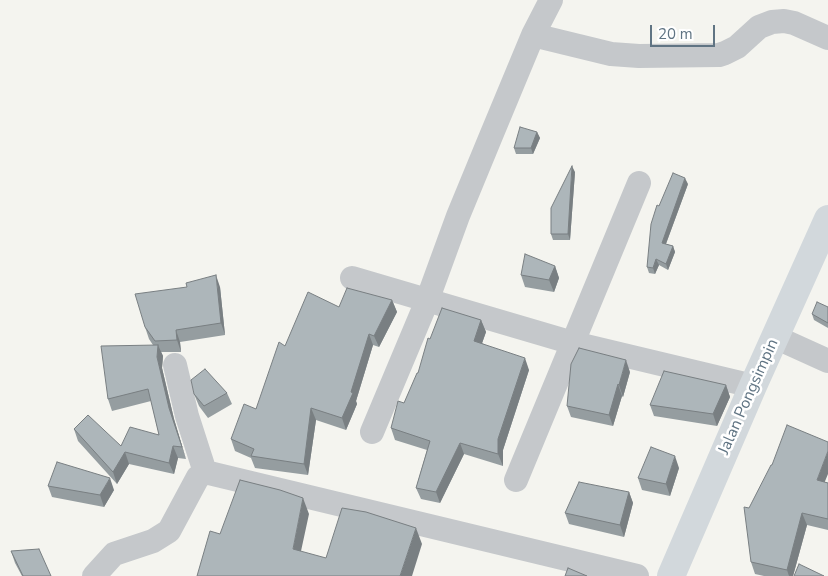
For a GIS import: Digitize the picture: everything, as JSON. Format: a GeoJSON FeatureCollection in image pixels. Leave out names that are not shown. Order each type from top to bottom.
{"type":"FeatureCollection","features":[{"type":"Feature","properties":{"kind":"main road","name":"Jalan Pongsimpin"},"geometry":{"type":"LineString","coordinates":[[671,576],[828,219]]}},
{"type":"Feature","properties":{"kind":"street"},"geometry":{"type":"LineString","coordinates":[[372,432],[427,301],[458,216],[533,36],[551,0]]}},
{"type":"Feature","properties":{"kind":"street"},"geometry":{"type":"LineString","coordinates":[[533,36],[611,54],[639,56],[719,55],[738,47],[759,27],[772,22],[784,21],[794,23],[828,38]]}},
{"type":"Feature","properties":{"kind":"street"},"geometry":{"type":"LineString","coordinates":[[516,480],[639,183]]}},
{"type":"Feature","properties":{"kind":"street"},"geometry":{"type":"LineString","coordinates":[[352,278],[573,343],[753,386]]}},
{"type":"Feature","properties":{"kind":"street"},"geometry":{"type":"LineString","coordinates":[[775,337],[828,361]]}},
{"type":"Feature","properties":{"kind":"street"},"geometry":{"type":"LineString","coordinates":[[175,365],[204,472]]}},
{"type":"Feature","properties":{"kind":"street"},"geometry":{"type":"LineString","coordinates":[[94,576],[114,554],[153,541],[169,531],[198,477],[204,472]]}},
{"type":"Feature","properties":{"kind":"street"},"geometry":{"type":"LineString","coordinates":[[204,472],[637,576]]}},
{"type":"Feature","properties":{"kind":"building"},"geometry":{"type":"Polygon","coordinates":[[[520,127],[537,132],[531,148],[514,148],[520,127]]]}},
{"type":"Feature","properties":{"kind":"building"},"geometry":{"type":"Polygon","coordinates":[[[572,166],[568,234],[551,234],[551,208],[572,166]]]}},
{"type":"Feature","properties":{"kind":"building"},"geometry":{"type":"Polygon","coordinates":[[[673,173],[685,178],[662,243],[673,246],[666,264],[656,259],[653,268],[647,267],[651,224],[657,205],[659,206],[673,173]]]}},
{"type":"Feature","properties":{"kind":"building"},"geometry":{"type":"Polygon","coordinates":[[[525,254],[555,266],[549,280],[521,275],[525,254]]]}},
{"type":"Feature","properties":{"kind":"building"},"geometry":{"type":"Polygon","coordinates":[[[216,275],[221,323],[176,330],[177,340],[155,341],[145,327],[135,294],[187,287],[186,283],[216,275]]]}},
{"type":"Feature","properties":{"kind":"building"},"geometry":{"type":"Polygon","coordinates":[[[347,288],[392,300],[374,336],[369,334],[351,392],[353,393],[342,418],[311,408],[304,464],[251,456],[254,449],[231,439],[244,404],[256,409],[279,342],[285,346],[308,292],[339,307],[347,288]]]}},
{"type":"Feature","properties":{"kind":"building"},"geometry":{"type":"Polygon","coordinates":[[[817,302],[828,307],[828,323],[812,314],[817,302]]]}},
{"type":"Feature","properties":{"kind":"building"},"geometry":{"type":"Polygon","coordinates":[[[442,308],[481,320],[474,341],[525,358],[498,439],[498,454],[460,443],[436,492],[416,488],[430,441],[391,428],[398,401],[404,403],[418,373],[428,338],[430,339],[442,308]]]}},
{"type":"Feature","properties":{"kind":"building"},"geometry":{"type":"Polygon","coordinates":[[[158,345],[157,357],[169,408],[182,447],[173,446],[169,463],[125,452],[113,472],[74,429],[88,415],[121,446],[130,427],[159,435],[148,389],[108,399],[101,346],[158,345]]]}},
{"type":"Feature","properties":{"kind":"building"},"geometry":{"type":"Polygon","coordinates":[[[579,348],[626,360],[609,415],[567,406],[571,364],[579,348]]]}},
{"type":"Feature","properties":{"kind":"building"},"geometry":{"type":"Polygon","coordinates":[[[205,369],[227,393],[204,406],[194,394],[191,380],[205,369]]]}},
{"type":"Feature","properties":{"kind":"building"},"geometry":{"type":"Polygon","coordinates":[[[664,371],[726,385],[713,414],[650,405],[664,371]]]}},
{"type":"Feature","properties":{"kind":"building"},"geometry":{"type":"Polygon","coordinates":[[[787,425],[828,442],[828,451],[817,480],[828,483],[828,519],[802,513],[787,570],[751,562],[744,507],[749,508],[772,465],[787,425]]]}},
{"type":"Feature","properties":{"kind":"building"},"geometry":{"type":"Polygon","coordinates":[[[651,447],[675,456],[666,484],[638,478],[651,447]]]}},
{"type":"Feature","properties":{"kind":"building"},"geometry":{"type":"Polygon","coordinates":[[[57,462],[110,478],[100,495],[48,486],[57,462]]]}},
{"type":"Feature","properties":{"kind":"building"},"geometry":{"type":"Polygon","coordinates":[[[240,480],[303,498],[293,549],[326,558],[342,508],[366,512],[416,528],[400,576],[197,576],[210,531],[220,534],[240,480]]]}},
{"type":"Feature","properties":{"kind":"building"},"geometry":{"type":"Polygon","coordinates":[[[579,482],[629,492],[620,525],[565,513],[579,482]]]}},
{"type":"Feature","properties":{"kind":"building"},"geometry":{"type":"Polygon","coordinates":[[[39,549],[51,576],[23,576],[11,551],[39,549]]]}},
{"type":"Feature","properties":{"kind":"building"},"geometry":{"type":"Polygon","coordinates":[[[799,564],[824,576],[794,576],[799,564]]]}},
{"type":"Feature","properties":{"kind":"building"},"geometry":{"type":"Polygon","coordinates":[[[568,568],[587,576],[565,576],[568,568]]]}}]}
